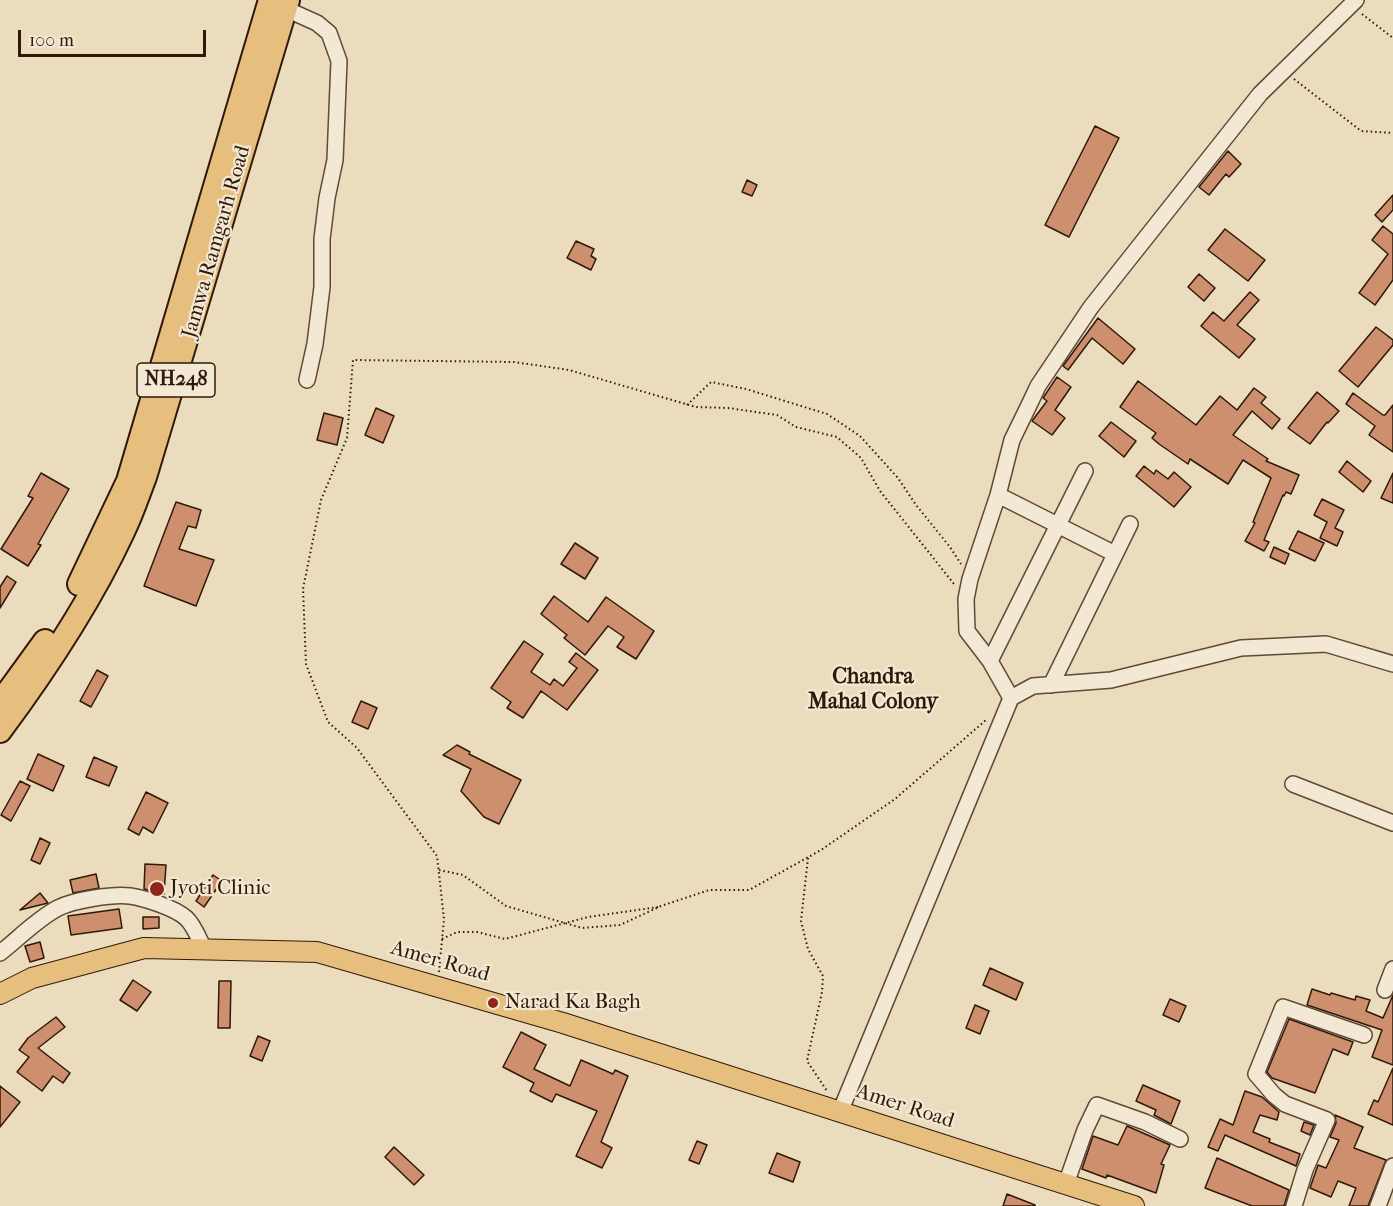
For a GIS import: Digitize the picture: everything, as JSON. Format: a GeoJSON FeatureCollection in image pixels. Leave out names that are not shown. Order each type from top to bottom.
{"type":"FeatureCollection","features":[{"type":"Feature","properties":{"kind":"highway","name":"Jamwa Ramgarh Road"},"geometry":{"type":"LineString","coordinates":[[0,703],[53,629],[86,573],[128,481],[275,2]]}},
{"type":"Feature","properties":{"kind":"highway","name":"Jamwa Ramgarh Road"},"geometry":{"type":"LineString","coordinates":[[0,731],[68,632],[96,585],[124,532],[146,477],[275,2]]}},
{"type":"Feature","properties":{"kind":"main road","name":"Amer Road"},"geometry":{"type":"LineString","coordinates":[[0,994],[32,978],[144,948],[317,952],[563,1023],[1134,1206]]}},
{"type":"Feature","properties":{"kind":"street"},"geometry":{"type":"LineString","coordinates":[[275,2],[317,23],[329,33],[339,61],[335,160],[322,239],[322,287],[315,344],[307,380]]}},
{"type":"Feature","properties":{"kind":"street"},"geometry":{"type":"LineString","coordinates":[[1011,698],[990,661],[967,632],[966,599],[970,579],[998,495],[1012,440],[1034,395],[1091,307],[1260,94],[1353,3]]}},
{"type":"Feature","properties":{"kind":"street"},"geometry":{"type":"LineString","coordinates":[[990,661],[1085,471]]}},
{"type":"Feature","properties":{"kind":"street"},"geometry":{"type":"LineString","coordinates":[[998,495],[1115,554]]}},
{"type":"Feature","properties":{"kind":"street"},"geometry":{"type":"LineString","coordinates":[[1051,685],[1130,524]]}},
{"type":"Feature","properties":{"kind":"street"},"geometry":{"type":"LineString","coordinates":[[840,1112],[1011,698],[1033,686],[1111,680],[1241,648],[1326,644],[1393,664]]}},
{"type":"Feature","properties":{"kind":"street"},"geometry":{"type":"LineString","coordinates":[[1293,784],[1393,824]]}},
{"type":"Feature","properties":{"kind":"street"},"geometry":{"type":"LineString","coordinates":[[0,953],[60,907],[117,896],[131,896],[178,912],[192,926],[204,949]]}},
{"type":"Feature","properties":{"kind":"street"},"geometry":{"type":"LineString","coordinates":[[1385,990],[1393,969]]}},
{"type":"Feature","properties":{"kind":"street"},"geometry":{"type":"LineString","coordinates":[[1294,1206],[1305,1170],[1327,1120],[1285,1104],[1274,1095],[1257,1074],[1283,1007],[1364,1035]]}},
{"type":"Feature","properties":{"kind":"street"},"geometry":{"type":"LineString","coordinates":[[1066,1184],[1085,1130],[1097,1105],[1145,1122],[1180,1139]]}},
{"type":"Feature","properties":{"kind":"street"},"geometry":{"type":"LineString","coordinates":[[1378,1206],[1393,1166]]}},
{"type":"Feature","properties":{"kind":"path"},"geometry":{"type":"LineString","coordinates":[[1353,3],[1393,38]]}},
{"type":"Feature","properties":{"kind":"path"},"geometry":{"type":"LineString","coordinates":[[1282,73],[1302,84],[1361,131],[1393,133]]}},
{"type":"Feature","properties":{"kind":"path"},"geometry":{"type":"LineString","coordinates":[[437,986],[444,919],[437,856],[357,748],[328,722],[306,664],[303,589],[321,500],[348,438],[353,360],[514,362],[569,370],[696,407],[728,408],[777,415],[796,427],[837,436],[861,458],[880,491],[966,599]]}},
{"type":"Feature","properties":{"kind":"path"},"geometry":{"type":"LineString","coordinates":[[687,405],[711,382],[746,389],[827,414],[860,436],[898,478],[970,579]]}},
{"type":"Feature","properties":{"kind":"path"},"geometry":{"type":"LineString","coordinates":[[439,870],[463,875],[506,906],[582,928],[620,925],[661,906],[709,890],[749,890],[808,857],[895,799],[986,720]]}},
{"type":"Feature","properties":{"kind":"path"},"geometry":{"type":"LineString","coordinates":[[808,857],[801,921],[808,949],[823,976],[822,992],[807,1060],[840,1112]]}},
{"type":"Feature","properties":{"kind":"path"},"geometry":{"type":"LineString","coordinates":[[442,939],[457,932],[477,932],[505,939],[606,914],[661,906]]}},
{"type":"Feature","properties":{"kind":"building"},"geometry":{"type":"Polygon","coordinates":[[[1095,126],[1119,138],[1069,237],[1045,225],[1095,126]]]}},
{"type":"Feature","properties":{"kind":"building"},"geometry":{"type":"Polygon","coordinates":[[[1228,151],[1241,164],[1229,177],[1226,174],[1209,195],[1199,187],[1228,151]]]}},
{"type":"Feature","properties":{"kind":"building"},"geometry":{"type":"Polygon","coordinates":[[[747,180],[757,185],[752,196],[742,192],[747,180]]]}},
{"type":"Feature","properties":{"kind":"building"},"geometry":{"type":"Polygon","coordinates":[[[1393,195],[1393,210],[1382,222],[1375,215],[1393,195]]]}},
{"type":"Feature","properties":{"kind":"building"},"geometry":{"type":"Polygon","coordinates":[[[1383,226],[1393,234],[1393,280],[1375,305],[1359,293],[1388,254],[1372,240],[1383,226]]]}},
{"type":"Feature","properties":{"kind":"building"},"geometry":{"type":"Polygon","coordinates":[[[1225,229],[1265,260],[1248,281],[1208,250],[1225,229]]]}},
{"type":"Feature","properties":{"kind":"building"},"geometry":{"type":"Polygon","coordinates":[[[576,241],[594,249],[591,256],[596,259],[591,270],[567,258],[576,241]]]}},
{"type":"Feature","properties":{"kind":"building"},"geometry":{"type":"Polygon","coordinates":[[[1199,274],[1215,288],[1204,301],[1188,287],[1199,274]]]}},
{"type":"Feature","properties":{"kind":"building"},"geometry":{"type":"Polygon","coordinates":[[[1250,292],[1259,300],[1237,325],[1255,339],[1239,358],[1201,326],[1213,312],[1224,321],[1250,292]]]}},
{"type":"Feature","properties":{"kind":"building"},"geometry":{"type":"Polygon","coordinates":[[[1098,318],[1135,349],[1123,364],[1092,338],[1068,370],[1063,366],[1098,318]]]}},
{"type":"Feature","properties":{"kind":"building"},"geometry":{"type":"Polygon","coordinates":[[[1376,327],[1393,340],[1393,345],[1358,387],[1339,371],[1376,327]]]}},
{"type":"Feature","properties":{"kind":"building"},"geometry":{"type":"Polygon","coordinates":[[[1057,377],[1071,387],[1055,410],[1065,418],[1052,435],[1032,421],[1047,401],[1043,398],[1057,377]]]}},
{"type":"Feature","properties":{"kind":"building"},"geometry":{"type":"Polygon","coordinates":[[[1138,381],[1196,425],[1220,396],[1237,410],[1254,388],[1266,397],[1261,403],[1280,419],[1272,429],[1252,411],[1233,435],[1268,459],[1266,461],[1299,475],[1291,494],[1286,492],[1283,495],[1264,540],[1269,542],[1264,551],[1245,541],[1255,523],[1253,522],[1271,478],[1243,460],[1228,484],[1190,459],[1188,464],[1159,444],[1152,438],[1156,433],[1120,407],[1138,381]]]}},
{"type":"Feature","properties":{"kind":"building"},"geometry":{"type":"Polygon","coordinates":[[[1317,392],[1339,411],[1310,444],[1288,428],[1317,392]]]}},
{"type":"Feature","properties":{"kind":"building"},"geometry":{"type":"Polygon","coordinates":[[[1353,393],[1383,415],[1393,405],[1393,452],[1369,435],[1375,426],[1346,404],[1353,393]]]}},
{"type":"Feature","properties":{"kind":"building"},"geometry":{"type":"Polygon","coordinates":[[[376,408],[394,416],[383,443],[365,435],[376,408]]]}},
{"type":"Feature","properties":{"kind":"building"},"geometry":{"type":"Polygon","coordinates":[[[324,413],[343,418],[337,445],[317,440],[324,413]]]}},
{"type":"Feature","properties":{"kind":"building"},"geometry":{"type":"Polygon","coordinates":[[[1111,422],[1136,441],[1124,457],[1099,436],[1111,422]]]}},
{"type":"Feature","properties":{"kind":"building"},"geometry":{"type":"Polygon","coordinates":[[[1347,461],[1371,481],[1363,492],[1339,472],[1347,461]]]}},
{"type":"Feature","properties":{"kind":"building"},"geometry":{"type":"Polygon","coordinates":[[[1144,466],[1154,474],[1156,470],[1168,479],[1174,472],[1191,487],[1174,507],[1136,476],[1144,466]]]}},
{"type":"Feature","properties":{"kind":"building"},"geometry":{"type":"Polygon","coordinates":[[[41,473],[69,489],[28,566],[1,549],[33,498],[28,496],[41,473]]]}},
{"type":"Feature","properties":{"kind":"building"},"geometry":{"type":"Polygon","coordinates":[[[1393,473],[1393,503],[1381,498],[1393,473]]]}},
{"type":"Feature","properties":{"kind":"building"},"geometry":{"type":"Polygon","coordinates":[[[1322,499],[1344,510],[1335,528],[1343,532],[1337,546],[1320,538],[1327,522],[1314,515],[1322,499]]]}},
{"type":"Feature","properties":{"kind":"building"},"geometry":{"type":"Polygon","coordinates":[[[176,502],[201,510],[196,528],[188,526],[179,549],[214,560],[196,606],[144,586],[176,502]]]}},
{"type":"Feature","properties":{"kind":"building"},"geometry":{"type":"Polygon","coordinates":[[[1298,531],[1324,543],[1315,561],[1289,549],[1298,531]]]}},
{"type":"Feature","properties":{"kind":"building"},"geometry":{"type":"Polygon","coordinates":[[[575,543],[598,558],[585,579],[561,564],[575,543]]]}},
{"type":"Feature","properties":{"kind":"building"},"geometry":{"type":"Polygon","coordinates":[[[1274,547],[1289,554],[1285,564],[1270,557],[1274,547]]]}},
{"type":"Feature","properties":{"kind":"building"},"geometry":{"type":"Polygon","coordinates":[[[7,576],[16,582],[0,608],[0,587],[7,576]]]}},
{"type":"Feature","properties":{"kind":"building"},"geometry":{"type":"Polygon","coordinates":[[[554,596],[588,622],[606,597],[654,631],[636,659],[617,647],[624,637],[608,626],[585,655],[564,638],[567,635],[541,614],[554,596]]]}},
{"type":"Feature","properties":{"kind":"building"},"geometry":{"type":"Polygon","coordinates":[[[524,641],[543,654],[531,672],[550,685],[554,679],[563,686],[577,668],[569,662],[576,653],[598,670],[567,710],[541,691],[523,718],[507,708],[511,702],[491,688],[524,641]]]}},
{"type":"Feature","properties":{"kind":"building"},"geometry":{"type":"Polygon","coordinates":[[[97,670],[108,676],[91,707],[80,701],[97,670]]]}},
{"type":"Feature","properties":{"kind":"building"},"geometry":{"type":"Polygon","coordinates":[[[361,701],[377,708],[368,729],[352,722],[361,701]]]}},
{"type":"Feature","properties":{"kind":"building"},"geometry":{"type":"Polygon","coordinates":[[[457,745],[470,752],[469,754],[521,780],[499,824],[484,817],[461,791],[471,769],[443,755],[457,745]]]}},
{"type":"Feature","properties":{"kind":"building"},"geometry":{"type":"Polygon","coordinates":[[[38,754],[64,766],[53,791],[27,779],[38,754]]]}},
{"type":"Feature","properties":{"kind":"building"},"geometry":{"type":"Polygon","coordinates":[[[94,757],[117,767],[109,786],[86,777],[94,757]]]}},
{"type":"Feature","properties":{"kind":"building"},"geometry":{"type":"Polygon","coordinates":[[[20,781],[30,786],[11,821],[1,815],[20,781]]]}},
{"type":"Feature","properties":{"kind":"building"},"geometry":{"type":"Polygon","coordinates":[[[146,792],[168,803],[153,833],[143,827],[139,835],[128,829],[146,792]]]}},
{"type":"Feature","properties":{"kind":"building"},"geometry":{"type":"Polygon","coordinates":[[[40,838],[50,843],[40,864],[31,860],[40,838]]]}},
{"type":"Feature","properties":{"kind":"building"},"geometry":{"type":"Polygon","coordinates":[[[145,864],[166,865],[164,894],[144,889],[145,864]]]}},
{"type":"Feature","properties":{"kind":"building"},"geometry":{"type":"Polygon","coordinates":[[[96,874],[99,888],[73,893],[70,880],[96,874]]]}},
{"type":"Feature","properties":{"kind":"building"},"geometry":{"type":"Polygon","coordinates":[[[213,875],[222,881],[204,907],[196,901],[213,875]]]}},
{"type":"Feature","properties":{"kind":"building"},"geometry":{"type":"Polygon","coordinates":[[[40,893],[48,903],[20,910],[40,893]]]}},
{"type":"Feature","properties":{"kind":"building"},"geometry":{"type":"Polygon","coordinates":[[[119,909],[122,928],[71,935],[68,916],[119,909]]]}},
{"type":"Feature","properties":{"kind":"building"},"geometry":{"type":"Polygon","coordinates":[[[143,917],[159,917],[159,928],[143,929],[143,917]]]}},
{"type":"Feature","properties":{"kind":"building"},"geometry":{"type":"Polygon","coordinates":[[[40,942],[44,958],[30,962],[25,946],[40,942]]]}},
{"type":"Feature","properties":{"kind":"building"},"geometry":{"type":"Polygon","coordinates":[[[990,968],[1023,983],[1016,1000],[983,985],[990,968]]]}},
{"type":"Feature","properties":{"kind":"building"},"geometry":{"type":"Polygon","coordinates":[[[133,980],[151,992],[137,1011],[120,1000],[133,980]]]}},
{"type":"Feature","properties":{"kind":"building"},"geometry":{"type":"Polygon","coordinates":[[[219,981],[231,981],[230,1028],[218,1028],[219,981]]]}},
{"type":"Feature","properties":{"kind":"building"},"geometry":{"type":"Polygon","coordinates":[[[1312,989],[1355,1000],[1356,996],[1370,1000],[1366,1011],[1383,1018],[1393,995],[1393,1065],[1372,1057],[1382,1030],[1307,1005],[1312,989]]]}},
{"type":"Feature","properties":{"kind":"building"},"geometry":{"type":"Polygon","coordinates":[[[1170,999],[1186,1006],[1179,1022],[1163,1015],[1170,999]]]}},
{"type":"Feature","properties":{"kind":"building"},"geometry":{"type":"Polygon","coordinates":[[[975,1005],[989,1011],[980,1034],[966,1028],[975,1005]]]}},
{"type":"Feature","properties":{"kind":"building"},"geometry":{"type":"Polygon","coordinates":[[[56,1017],[65,1027],[38,1048],[70,1073],[63,1083],[53,1076],[42,1091],[17,1072],[29,1057],[19,1050],[28,1038],[56,1017]]]}},
{"type":"Feature","properties":{"kind":"building"},"geometry":{"type":"Polygon","coordinates":[[[1289,1019],[1353,1042],[1348,1055],[1333,1049],[1315,1093],[1272,1078],[1267,1072],[1289,1019]]]}},
{"type":"Feature","properties":{"kind":"building"},"geometry":{"type":"Polygon","coordinates":[[[521,1032],[546,1045],[534,1069],[570,1086],[581,1060],[613,1074],[615,1070],[628,1076],[601,1142],[612,1148],[602,1168],[576,1156],[597,1111],[556,1094],[552,1102],[530,1091],[534,1083],[503,1067],[521,1032]]]}},
{"type":"Feature","properties":{"kind":"building"},"geometry":{"type":"Polygon","coordinates":[[[258,1036],[270,1041],[262,1061],[250,1056],[258,1036]]]}},
{"type":"Feature","properties":{"kind":"building"},"geometry":{"type":"Polygon","coordinates":[[[1393,1068],[1393,1125],[1368,1114],[1374,1100],[1378,1102],[1393,1068]]]}},
{"type":"Feature","properties":{"kind":"building"},"geometry":{"type":"Polygon","coordinates":[[[1143,1085],[1180,1101],[1171,1124],[1154,1115],[1156,1110],[1136,1101],[1143,1085]]]}},
{"type":"Feature","properties":{"kind":"building"},"geometry":{"type":"Polygon","coordinates":[[[0,1086],[20,1102],[0,1127],[0,1086]]]}},
{"type":"Feature","properties":{"kind":"building"},"geometry":{"type":"Polygon","coordinates":[[[1245,1091],[1262,1097],[1279,1112],[1277,1120],[1260,1115],[1253,1132],[1270,1139],[1269,1142],[1300,1154],[1296,1166],[1225,1135],[1218,1151],[1208,1147],[1220,1119],[1233,1125],[1245,1091]]]}},
{"type":"Feature","properties":{"kind":"building"},"geometry":{"type":"Polygon","coordinates":[[[1335,1115],[1363,1127],[1354,1148],[1386,1160],[1368,1206],[1349,1206],[1356,1188],[1338,1181],[1331,1197],[1310,1188],[1318,1165],[1326,1168],[1339,1140],[1330,1137],[1336,1123],[1335,1115]]]}},
{"type":"Feature","properties":{"kind":"building"},"geometry":{"type":"Polygon","coordinates":[[[1304,1122],[1314,1125],[1310,1135],[1301,1131],[1304,1122]]]}},
{"type":"Feature","properties":{"kind":"building"},"geometry":{"type":"Polygon","coordinates":[[[1127,1126],[1170,1145],[1161,1164],[1164,1165],[1156,1193],[1107,1175],[1106,1178],[1082,1169],[1093,1136],[1118,1145],[1127,1126]]]}},
{"type":"Feature","properties":{"kind":"building"},"geometry":{"type":"Polygon","coordinates":[[[697,1141],[707,1145],[699,1164],[689,1160],[697,1141]]]}},
{"type":"Feature","properties":{"kind":"building"},"geometry":{"type":"Polygon","coordinates":[[[394,1147],[424,1175],[414,1185],[385,1157],[394,1147]]]}},
{"type":"Feature","properties":{"kind":"building"},"geometry":{"type":"Polygon","coordinates":[[[777,1153],[800,1162],[793,1182],[769,1173],[777,1153]]]}},
{"type":"Feature","properties":{"kind":"building"},"geometry":{"type":"Polygon","coordinates":[[[1217,1158],[1289,1190],[1284,1206],[1252,1206],[1205,1188],[1217,1158]]]}},
{"type":"Feature","properties":{"kind":"building"},"geometry":{"type":"Polygon","coordinates":[[[1007,1194],[1035,1205],[1035,1206],[1003,1206],[1007,1194]]]}},
{"type":"Feature","properties":{"kind":"place","name":"Jyoti Clinic"},"geometry":{"type":"Point","coordinates":[157,889]}},
{"type":"Feature","properties":{"kind":"place","name":"Narad Ka Bagh"},"geometry":{"type":"Point","coordinates":[493,1003]}},
{"type":"Feature","properties":{"kind":"district","name":"Chandra Mahal Colony"},"geometry":{"type":"Point","coordinates":[873,690]}}]}
